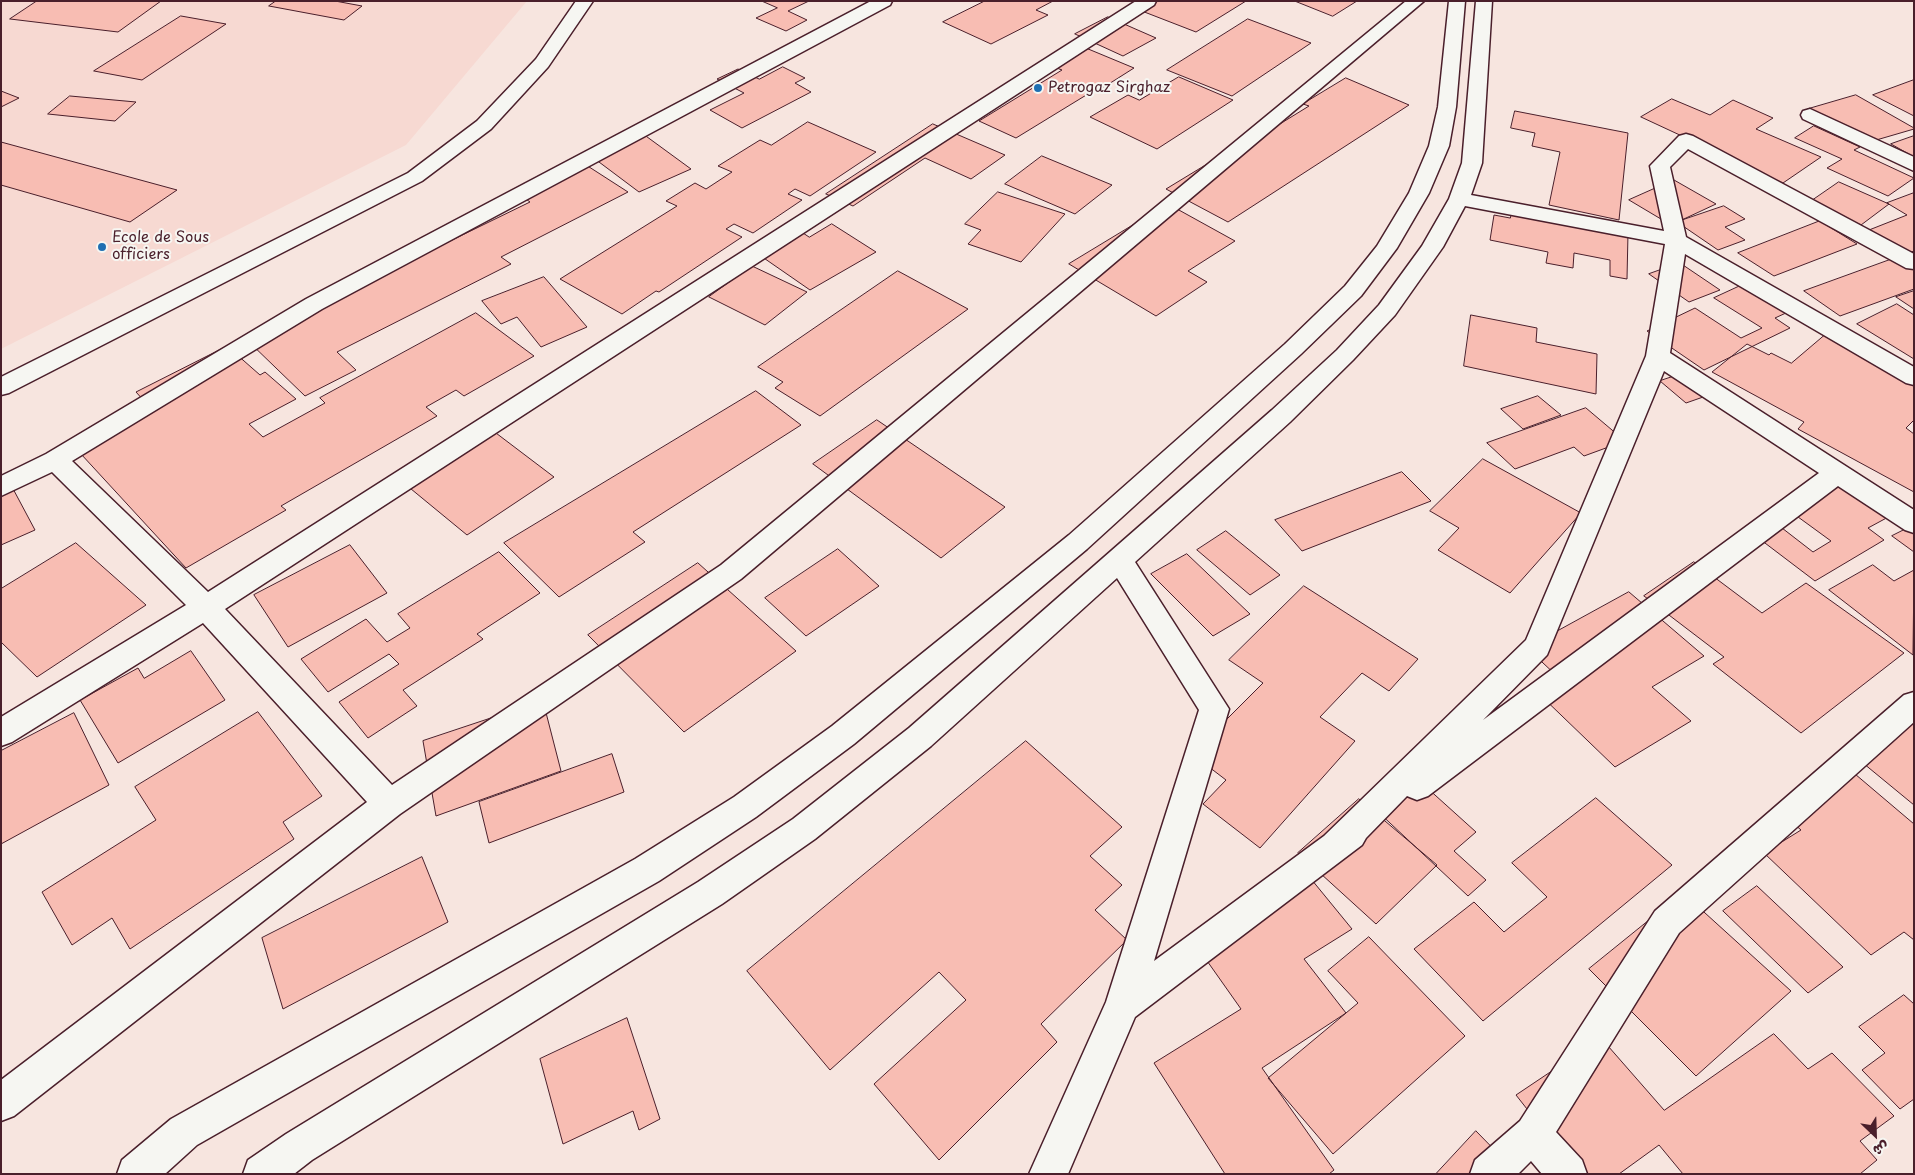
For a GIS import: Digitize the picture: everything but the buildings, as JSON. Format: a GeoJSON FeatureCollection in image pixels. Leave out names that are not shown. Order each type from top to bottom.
{"type":"FeatureCollection","features":[{"type":"Feature","properties":{"kind":"street"},"geometry":{"type":"LineString","coordinates":[[1,387],[415,177],[484,125],[542,63],[586,1]]}},
{"type":"Feature","properties":{"kind":"street"},"geometry":{"type":"LineString","coordinates":[[1,487],[55,460],[314,304],[884,1]]}},
{"type":"Feature","properties":{"kind":"street"},"geometry":{"type":"LineString","coordinates":[[1,733],[206,607],[1148,1]]}},
{"type":"Feature","properties":{"kind":"street"},"geometry":{"type":"LineString","coordinates":[[1,1103],[389,804],[731,572],[1416,1]]}},
{"type":"Feature","properties":{"kind":"street"},"geometry":{"type":"LineString","coordinates":[[136,1174],[184,1132],[647,870],[745,807],[843,735],[1078,542],[1293,350],[1353,291],[1386,248],[1419,193],[1439,146],[1447,107],[1457,1]]}},
{"type":"Feature","properties":{"kind":"street"},"geometry":{"type":"LineString","coordinates":[[262,1174],[308,1142],[710,894],[804,829],[920,737],[1280,416],[1345,355],[1387,310],[1432,246],[1459,198],[1472,163],[1484,1]]}},
{"type":"Feature","properties":{"kind":"street"},"geometry":{"type":"LineString","coordinates":[[1810,114],[1914,165]]}},
{"type":"Feature","properties":{"kind":"street"},"geometry":{"type":"LineString","coordinates":[[1336,846],[1537,647],[1658,356],[1676,240],[1660,166],[1686,140],[1914,262]]}},
{"type":"Feature","properties":{"kind":"street"},"geometry":{"type":"LineString","coordinates":[[1459,198],[1676,240],[1914,377]]}},
{"type":"Feature","properties":{"kind":"street"},"geometry":{"type":"LineString","coordinates":[[1658,356],[1914,522]]}},
{"type":"Feature","properties":{"kind":"street"},"geometry":{"type":"LineString","coordinates":[[55,460],[206,607],[389,804]]}},
{"type":"Feature","properties":{"kind":"street"},"geometry":{"type":"LineString","coordinates":[[1123,1005],[1837,472]]}},
{"type":"Feature","properties":{"kind":"street"},"geometry":{"type":"LineString","coordinates":[[1048,1174],[1123,1005],[1214,709],[1119,559]]}},
{"type":"Feature","properties":{"kind":"street"},"geometry":{"type":"LineString","coordinates":[[1489,1174],[1533,1134],[1667,922],[1914,704]]}},
{"type":"Feature","properties":{"kind":"street"},"geometry":{"type":"LineString","coordinates":[[1533,1134],[1568,1174]]}},
{"type":"Feature","properties":{"kind":"shaded area","name":"Ecole de Sous officiers"},"geometry":{"type":"Polygon","coordinates":[[[1,1],[527,1],[406,145],[1,349],[1,1]]]}},
{"type":"Feature","properties":{"kind":"place","name":"Petrogaz Sirghaz"},"geometry":{"type":"Point","coordinates":[1038,88]}},
{"type":"Feature","properties":{"kind":"place","name":"Ecole de Sous officiers"},"geometry":{"type":"Point","coordinates":[102,247]}}]}
